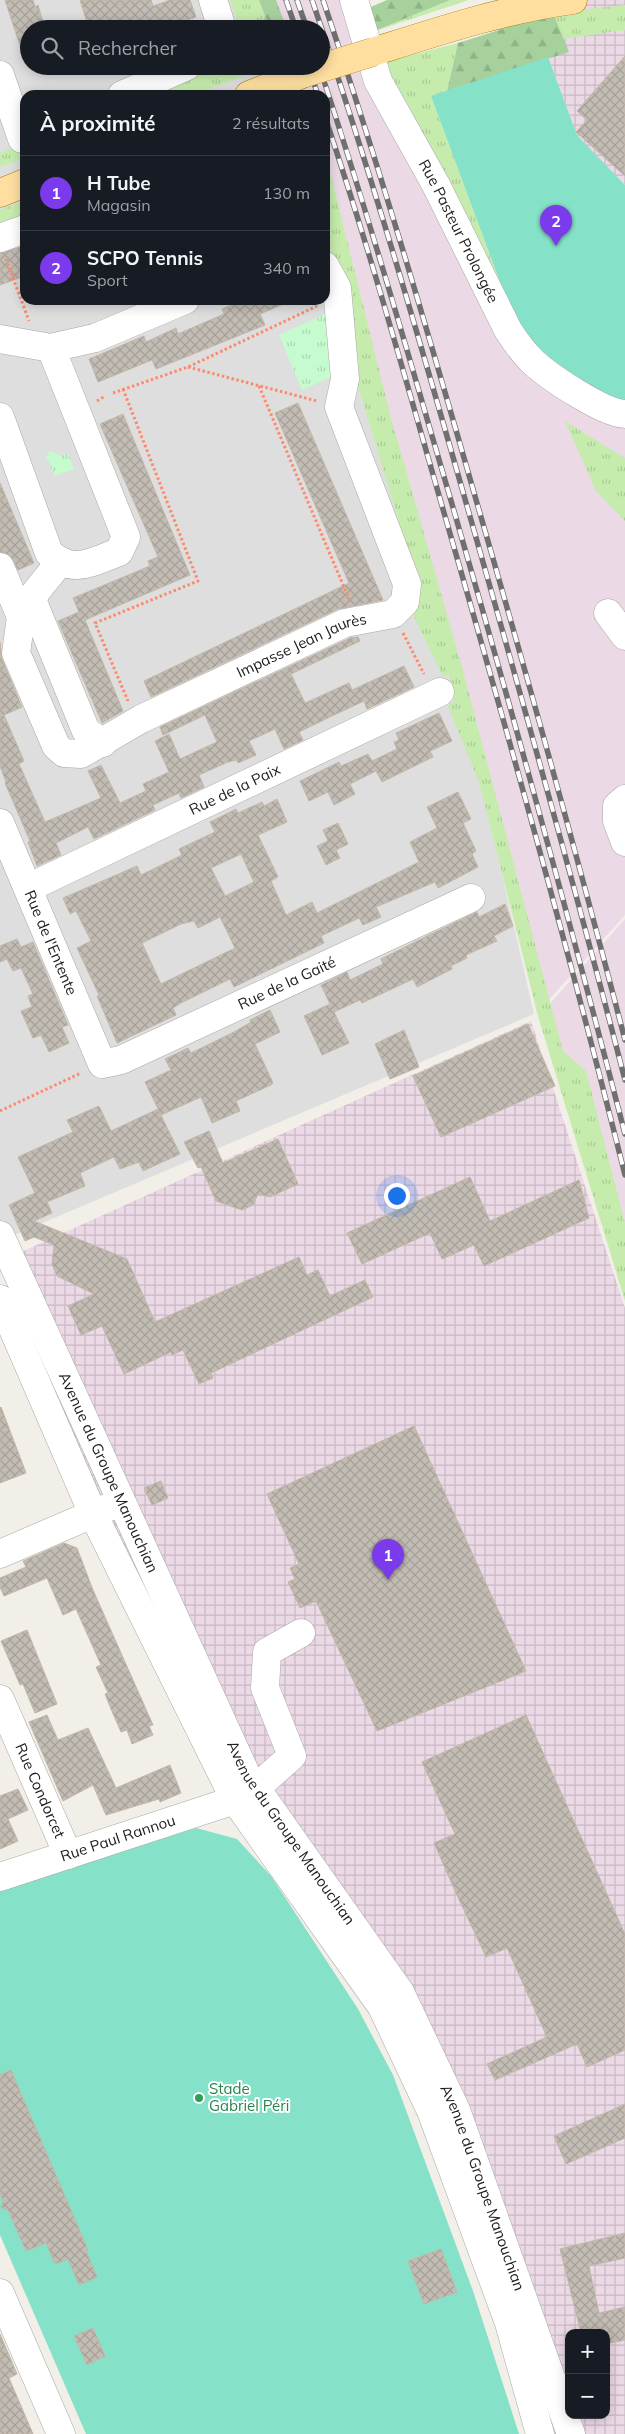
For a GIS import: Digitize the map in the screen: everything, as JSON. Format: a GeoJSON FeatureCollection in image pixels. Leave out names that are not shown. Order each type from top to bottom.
{"type":"FeatureCollection","features":[{"type":"Feature","properties":{"kind":"main road"},"geometry":{"type":"LineString","coordinates":[[330,66],[451,27],[526,7],[573,0]]}},
{"type":"Feature","properties":{"kind":"main road"},"geometry":{"type":"LineString","coordinates":[[263,90],[303,75]]}},
{"type":"Feature","properties":{"kind":"main road"},"geometry":{"type":"LineString","coordinates":[[0,193],[20,185]]}},
{"type":"Feature","properties":{"kind":"street"},"geometry":{"type":"LineString","coordinates":[[213,0],[219,20]]}},
{"type":"Feature","properties":{"kind":"street","name":"Rue Pasteur Prolongée"},"geometry":{"type":"LineString","coordinates":[[354,0],[378,81],[436,185],[508,330],[523,350],[540,367],[586,399],[624,414]]}},
{"type":"Feature","properties":{"kind":"street"},"geometry":{"type":"LineString","coordinates":[[0,75],[16,142]]}},
{"type":"Feature","properties":{"kind":"street"},"geometry":{"type":"LineString","coordinates":[[133,90],[167,75]]}},
{"type":"Feature","properties":{"kind":"street"},"geometry":{"type":"LineString","coordinates":[[2,246],[20,233]]}},
{"type":"Feature","properties":{"kind":"street"},"geometry":{"type":"LineString","coordinates":[[330,275],[337,288],[345,379],[339,407],[406,584],[405,602],[393,614]]}},
{"type":"Feature","properties":{"kind":"street"},"geometry":{"type":"LineString","coordinates":[[0,339],[51,348],[95,338],[172,305]]}},
{"type":"Feature","properties":{"kind":"street"},"geometry":{"type":"LineString","coordinates":[[0,416],[49,553],[60,562],[80,567],[119,552],[126,537],[51,348]]}},
{"type":"Feature","properties":{"kind":"street"},"geometry":{"type":"LineString","coordinates":[[60,562],[35,593],[33,602],[86,731],[103,743]]}},
{"type":"Feature","properties":{"kind":"street","name":"Impasse Jean Jaurès"},"geometry":{"type":"LineString","coordinates":[[0,567],[21,617],[16,653],[56,746],[64,752],[81,754],[137,722],[345,623],[393,614]]}},
{"type":"Feature","properties":{"kind":"street"},"geometry":{"type":"LineString","coordinates":[[608,613],[625,636]]}},
{"type":"Feature","properties":{"kind":"street","name":"Rue de la Paix"},"geometry":{"type":"LineString","coordinates":[[28,888],[432,683]]}},
{"type":"Feature","properties":{"kind":"street"},"geometry":{"type":"LineString","coordinates":[[625,799],[617,806],[617,821],[625,842]]}},
{"type":"Feature","properties":{"kind":"street","name":"Rue de l'Entente"},"geometry":{"type":"LineString","coordinates":[[0,823],[102,1064]]}},
{"type":"Feature","properties":{"kind":"street","name":"Rue de la Gaité"},"geometry":{"type":"LineString","coordinates":[[102,1064],[121,1060],[471,898]]}},
{"type":"Feature","properties":{"kind":"street","name":"Avenue du Groupe Manouchian"},"geometry":{"type":"LineString","coordinates":[[0,1235],[246,1774],[246,1794],[400,1992],[456,2110],[572,2433]]}},
{"type":"Feature","properties":{"kind":"street","name":"Avenue du Groupe Manouchian"},"geometry":{"type":"LineString","coordinates":[[0,1299],[93,1514],[246,1794],[382,2007],[431,2111],[509,2323],[540,2434]]}},
{"type":"Feature","properties":{"kind":"street"},"geometry":{"type":"LineString","coordinates":[[0,1554],[121,1502]]}},
{"type":"Feature","properties":{"kind":"street"},"geometry":{"type":"LineString","coordinates":[[246,1794],[292,1756],[265,1688],[267,1652],[301,1632]]}},
{"type":"Feature","properties":{"kind":"street","name":"Rue Condorcet"},"geometry":{"type":"LineString","coordinates":[[0,1699],[68,1855]]}},
{"type":"Feature","properties":{"kind":"street","name":"Rue Paul Rannou"},"geometry":{"type":"LineString","coordinates":[[0,1877],[246,1794]]}},
{"type":"Feature","properties":{"kind":"street"},"geometry":{"type":"LineString","coordinates":[[0,2293],[62,2434]]}},
{"type":"Feature","properties":{"kind":"path"},"geometry":{"type":"LineString","coordinates":[[2,246],[20,295]]}},
{"type":"Feature","properties":{"kind":"path"},"geometry":{"type":"LineString","coordinates":[[330,299],[337,296]]}},
{"type":"Feature","properties":{"kind":"path"},"geometry":{"type":"LineString","coordinates":[[24,305],[35,335],[51,348]]}},
{"type":"Feature","properties":{"kind":"path"},"geometry":{"type":"LineString","coordinates":[[113,393],[188,367],[318,305]]}},
{"type":"Feature","properties":{"kind":"path"},"geometry":{"type":"LineString","coordinates":[[188,367],[339,407]]}},
{"type":"Feature","properties":{"kind":"path"},"geometry":{"type":"LineString","coordinates":[[259,386],[358,621]]}},
{"type":"Feature","properties":{"kind":"path"},"geometry":{"type":"LineString","coordinates":[[123,389],[198,581],[95,623],[137,722]]}},
{"type":"Feature","properties":{"kind":"path"},"geometry":{"type":"LineString","coordinates":[[393,614],[432,683]]}},
{"type":"Feature","properties":{"kind":"path"},"geometry":{"type":"LineString","coordinates":[[0,1111],[102,1064]]}},
{"type":"Feature","properties":{"kind":"shaded area"},"geometry":{"type":"Polygon","coordinates":[[[0,0],[259,0],[267,20],[20,20],[20,75],[286,75],[290,90],[20,90],[20,305],[330,305],[330,226],[442,612],[534,1014],[0,1241],[0,0]]]}},
{"type":"Feature","properties":{"kind":"shaded area"},"geometry":{"type":"Polygon","coordinates":[[[259,0],[362,0],[510,329],[625,407],[625,915],[537,1013],[442,612],[330,226],[330,90],[290,90],[286,75],[330,75],[330,20],[267,20],[259,0]]]}},
{"type":"Feature","properties":{"kind":"shaded area"},"geometry":{"type":"Polygon","coordinates":[[[527,0],[625,0],[625,185],[577,135],[527,0]]]}},
{"type":"Feature","properties":{"kind":"shaded area"},"geometry":{"type":"Polygon","coordinates":[[[625,919],[625,1300],[539,1016],[625,919]]]}},
{"type":"Feature","properties":{"kind":"shaded area"},"geometry":{"type":"Polygon","coordinates":[[[531,1021],[625,1308],[625,2434],[555,2434],[546,2403],[438,2101],[82,1488],[6,1259],[531,1021]]]}},
{"type":"Feature","properties":{"kind":"green space"},"geometry":{"type":"Polygon","coordinates":[[[230,0],[259,0],[267,20],[237,20],[230,0]]]}},
{"type":"Feature","properties":{"kind":"green space"},"geometry":{"type":"Polygon","coordinates":[[[259,0],[276,0],[284,20],[267,20],[259,0]]]}},
{"type":"Feature","properties":{"kind":"green space"},"geometry":{"type":"Polygon","coordinates":[[[387,0],[450,0],[375,31],[364,10],[387,0]]]}},
{"type":"Feature","properties":{"kind":"green space"},"geometry":{"type":"Polygon","coordinates":[[[450,0],[469,0],[375,31],[450,0]]]}},
{"type":"Feature","properties":{"kind":"green space"},"geometry":{"type":"Polygon","coordinates":[[[625,5],[625,30],[563,39],[553,13],[625,5]]]}},
{"type":"Feature","properties":{"kind":"green space"},"geometry":{"type":"Polygon","coordinates":[[[553,13],[569,52],[447,91],[458,43],[553,13]]]}},
{"type":"Feature","properties":{"kind":"green space"},"geometry":{"type":"Polygon","coordinates":[[[458,43],[447,91],[431,96],[509,307],[510,329],[385,62],[458,43]]]}},
{"type":"Feature","properties":{"kind":"green space"},"geometry":{"type":"Polygon","coordinates":[[[548,57],[577,135],[625,185],[625,408],[592,396],[517,328],[431,96],[548,57]]]}},
{"type":"Feature","properties":{"kind":"green space"},"geometry":{"type":"Polygon","coordinates":[[[183,75],[246,75],[206,90],[148,90],[183,75]]]}},
{"type":"Feature","properties":{"kind":"green space"},"geometry":{"type":"Polygon","coordinates":[[[20,144],[20,160],[0,167],[0,153],[20,144]]]}},
{"type":"Feature","properties":{"kind":"green space"},"geometry":{"type":"Polygon","coordinates":[[[330,171],[390,414],[462,667],[563,1051],[586,1071],[625,1223],[625,1301],[538,1016],[479,782],[448,706],[454,702],[449,674],[443,677],[414,617],[414,572],[355,376],[330,259],[330,171]]]}},
{"type":"Feature","properties":{"kind":"green space"},"geometry":{"type":"Polygon","coordinates":[[[20,202],[20,222],[0,229],[0,210],[20,202]]]}},
{"type":"Feature","properties":{"kind":"green space"},"geometry":{"type":"Polygon","coordinates":[[[332,311],[338,374],[302,390],[279,335],[332,311]]]}},
{"type":"Feature","properties":{"kind":"green space"},"geometry":{"type":"Polygon","coordinates":[[[565,421],[625,458],[625,521],[596,491],[565,421]]]}},
{"type":"Feature","properties":{"kind":"green space"},"geometry":{"type":"Polygon","coordinates":[[[50,451],[61,456],[68,453],[74,469],[54,476],[49,461],[45,458],[50,451]]]}},
{"type":"Feature","properties":{"kind":"green space"},"geometry":{"type":"Polygon","coordinates":[[[196,1828],[237,1839],[271,1876],[358,2009],[393,2075],[473,2291],[519,2434],[86,2434],[0,2235],[0,1891],[196,1828]]]}},
{"type":"Feature","properties":{"kind":"building"},"geometry":{"type":"Polygon","coordinates":[[[5,0],[33,0],[35,7],[38,5],[42,20],[20,20],[20,46],[5,0]]]}},
{"type":"Feature","properties":{"kind":"building"},"geometry":{"type":"Polygon","coordinates":[[[80,0],[151,0],[153,6],[170,0],[190,0],[196,17],[187,20],[86,20],[80,0]]]}},
{"type":"Feature","properties":{"kind":"building"},"geometry":{"type":"Polygon","coordinates":[[[625,56],[625,176],[576,132],[587,120],[577,111],[625,56]]]}},
{"type":"Feature","properties":{"kind":"building"},"geometry":{"type":"Polygon","coordinates":[[[20,247],[20,278],[0,285],[0,253],[20,247]]]}},
{"type":"Feature","properties":{"kind":"building"},"geometry":{"type":"Polygon","coordinates":[[[232,305],[281,305],[260,314],[265,325],[156,369],[152,360],[98,382],[89,359],[144,336],[146,342],[176,328],[178,334],[224,314],[222,309],[232,305]]]}},
{"type":"Feature","properties":{"kind":"building"},"geometry":{"type":"Polygon","coordinates":[[[298,403],[383,600],[338,609],[151,697],[144,681],[349,583],[275,413],[298,403]]]}},
{"type":"Feature","properties":{"kind":"building"},"geometry":{"type":"Polygon","coordinates":[[[123,414],[190,575],[85,620],[123,711],[102,723],[58,621],[79,612],[73,598],[150,566],[148,561],[158,557],[100,424],[123,414]]]}},
{"type":"Feature","properties":{"kind":"building"},"geometry":{"type":"Polygon","coordinates":[[[0,483],[34,563],[18,570],[10,555],[0,552],[0,483]]]}},
{"type":"Feature","properties":{"kind":"building"},"geometry":{"type":"Polygon","coordinates":[[[358,637],[360,641],[291,674],[305,703],[349,683],[352,690],[404,666],[414,687],[367,709],[364,701],[332,716],[299,732],[303,740],[284,749],[275,729],[249,741],[256,755],[238,763],[237,760],[228,762],[199,775],[204,787],[181,798],[179,793],[153,805],[155,810],[94,839],[88,827],[56,843],[61,855],[37,866],[28,842],[30,841],[5,783],[0,766],[0,642],[2,659],[22,707],[4,715],[24,761],[19,764],[45,822],[101,798],[88,771],[101,765],[120,803],[146,791],[143,784],[169,772],[155,741],[169,734],[180,759],[217,742],[205,715],[163,735],[160,727],[350,638],[358,637]]]}},
{"type":"Feature","properties":{"kind":"building"},"geometry":{"type":"Polygon","coordinates":[[[439,713],[452,741],[430,751],[433,757],[382,782],[376,771],[350,784],[355,794],[334,805],[328,792],[309,801],[300,781],[339,762],[341,766],[368,754],[372,761],[397,749],[394,742],[399,740],[396,733],[439,713]]]}},
{"type":"Feature","properties":{"kind":"building"},"geometry":{"type":"Polygon","coordinates":[[[458,792],[471,819],[463,823],[476,851],[472,854],[478,867],[438,888],[435,882],[376,907],[381,917],[363,925],[359,918],[321,936],[324,943],[234,987],[230,979],[173,1008],[176,1015],[117,1043],[97,996],[99,995],[77,948],[91,941],[76,911],[70,914],[63,898],[137,866],[141,875],[182,855],[179,849],[215,832],[210,822],[236,809],[238,813],[262,802],[264,806],[277,799],[287,822],[258,835],[278,877],[271,881],[286,915],[312,902],[317,913],[419,862],[410,842],[437,828],[427,807],[458,792]],[[241,854],[211,868],[225,896],[254,882],[241,854]],[[220,917],[198,928],[194,921],[181,924],[142,943],[161,984],[235,948],[220,917]]]}},
{"type":"Feature","properties":{"kind":"building"},"geometry":{"type":"Polygon","coordinates":[[[338,823],[348,844],[336,850],[340,858],[326,865],[317,846],[328,841],[323,830],[338,823]]]}},
{"type":"Feature","properties":{"kind":"building"},"geometry":{"type":"Polygon","coordinates":[[[505,904],[513,926],[494,936],[497,941],[466,955],[467,958],[451,966],[452,969],[417,987],[413,979],[362,1003],[360,1000],[334,1012],[349,1043],[322,1055],[304,1016],[330,1004],[321,985],[347,972],[350,980],[383,964],[381,959],[427,936],[477,912],[479,917],[505,904]]]}},
{"type":"Feature","properties":{"kind":"building"},"geometry":{"type":"Polygon","coordinates":[[[17,939],[21,947],[33,942],[68,1025],[62,1027],[69,1043],[49,1052],[41,1035],[33,1038],[21,1011],[32,1007],[28,996],[33,994],[21,968],[13,971],[7,959],[0,962],[0,946],[17,939]]]}},
{"type":"Feature","properties":{"kind":"building"},"geometry":{"type":"Polygon","coordinates":[[[270,1010],[280,1032],[255,1044],[273,1083],[271,1085],[236,1101],[240,1111],[212,1123],[201,1097],[161,1115],[145,1082],[171,1070],[165,1059],[188,1048],[191,1053],[234,1032],[251,1022],[250,1020],[270,1010]]]}},
{"type":"Feature","properties":{"kind":"building"},"geometry":{"type":"Polygon","coordinates":[[[528,1024],[555,1086],[441,1137],[413,1076],[528,1024]]]}},
{"type":"Feature","properties":{"kind":"building"},"geometry":{"type":"Polygon","coordinates":[[[404,1030],[419,1067],[390,1079],[375,1044],[404,1030]]]}},
{"type":"Feature","properties":{"kind":"building"},"geometry":{"type":"Polygon","coordinates":[[[99,1106],[111,1131],[158,1109],[180,1154],[143,1171],[139,1162],[120,1169],[114,1157],[80,1173],[85,1186],[47,1202],[52,1213],[34,1221],[127,1259],[155,1322],[299,1257],[307,1275],[318,1270],[330,1296],[365,1280],[373,1297],[211,1373],[213,1378],[199,1384],[183,1350],[172,1355],[171,1352],[124,1374],[102,1326],[81,1335],[68,1306],[94,1294],[57,1276],[52,1264],[54,1245],[34,1237],[25,1241],[9,1205],[35,1193],[18,1157],[73,1132],[67,1120],[99,1106]]]}},
{"type":"Feature","properties":{"kind":"building"},"geometry":{"type":"Polygon","coordinates":[[[209,1131],[223,1163],[278,1139],[298,1184],[270,1197],[258,1194],[253,1205],[242,1210],[216,1201],[201,1167],[198,1168],[184,1142],[209,1131]]]}},
{"type":"Feature","properties":{"kind":"building"},"geometry":{"type":"Polygon","coordinates":[[[470,1177],[490,1221],[579,1180],[589,1218],[484,1266],[474,1245],[442,1259],[430,1233],[362,1264],[347,1233],[470,1177]]]}},
{"type":"Feature","properties":{"kind":"building"},"geometry":{"type":"Polygon","coordinates":[[[0,1408],[26,1473],[0,1483],[0,1408]]]}},
{"type":"Feature","properties":{"kind":"building"},"geometry":{"type":"Polygon","coordinates":[[[414,1426],[526,1671],[377,1731],[316,1601],[300,1608],[288,1582],[295,1579],[290,1568],[299,1564],[267,1494],[414,1426]]]}},
{"type":"Feature","properties":{"kind":"building"},"geometry":{"type":"Polygon","coordinates":[[[161,1481],[168,1498],[152,1505],[144,1488],[161,1481]]]}},
{"type":"Feature","properties":{"kind":"building"},"geometry":{"type":"Polygon","coordinates":[[[64,1543],[77,1548],[93,1590],[153,1725],[149,1726],[153,1735],[132,1744],[127,1730],[121,1732],[111,1709],[105,1694],[108,1693],[96,1667],[101,1665],[76,1609],[63,1615],[47,1578],[4,1596],[0,1587],[0,1578],[26,1567],[23,1561],[64,1543]]]}},
{"type":"Feature","properties":{"kind":"building"},"geometry":{"type":"Polygon","coordinates":[[[27,1630],[57,1704],[35,1713],[23,1684],[20,1685],[1,1641],[27,1630]]]}},
{"type":"Feature","properties":{"kind":"building"},"geometry":{"type":"Polygon","coordinates":[[[47,1715],[58,1740],[88,1728],[116,1788],[170,1765],[181,1793],[160,1802],[159,1799],[106,1815],[93,1785],[63,1801],[29,1722],[47,1715]]]}},
{"type":"Feature","properties":{"kind":"building"},"geometry":{"type":"Polygon","coordinates":[[[526,1715],[625,1934],[625,2050],[587,2067],[577,2044],[495,2080],[487,2064],[547,2037],[507,1948],[486,1957],[456,1893],[434,1843],[455,1834],[422,1762],[526,1715]]]}},
{"type":"Feature","properties":{"kind":"building"},"geometry":{"type":"Polygon","coordinates":[[[18,1789],[28,1810],[8,1819],[18,1841],[0,1849],[0,1796],[18,1789]]]}},
{"type":"Feature","properties":{"kind":"building"},"geometry":{"type":"Polygon","coordinates":[[[11,2070],[88,2250],[86,2251],[97,2277],[79,2285],[68,2259],[55,2264],[46,2243],[26,2251],[8,2210],[1,2208],[3,2202],[0,2194],[0,2075],[11,2070]]]}},
{"type":"Feature","properties":{"kind":"building"},"geometry":{"type":"Polygon","coordinates":[[[625,2104],[625,2138],[566,2164],[554,2136],[625,2104]]]}},
{"type":"Feature","properties":{"kind":"building"},"geometry":{"type":"Polygon","coordinates":[[[625,2233],[625,2258],[589,2266],[599,2313],[625,2307],[625,2340],[610,2343],[610,2329],[580,2329],[560,2249],[625,2233]]]}},
{"type":"Feature","properties":{"kind":"building"},"geometry":{"type":"Polygon","coordinates":[[[441,2249],[457,2292],[424,2304],[408,2261],[441,2249]]]}},
{"type":"Feature","properties":{"kind":"building"},"geometry":{"type":"Polygon","coordinates":[[[93,2328],[105,2356],[87,2365],[74,2336],[93,2328]]]}},
{"type":"Feature","properties":{"kind":"building"},"geometry":{"type":"Polygon","coordinates":[[[0,2334],[17,2374],[9,2378],[33,2434],[0,2434],[0,2334]]]}},
{"type":"Feature","properties":{"kind":"railway"},"geometry":{"type":"LineString","coordinates":[[286,0],[293,20]]}},
{"type":"Feature","properties":{"kind":"railway"},"geometry":{"type":"LineString","coordinates":[[297,0],[304,20]]}},
{"type":"Feature","properties":{"kind":"railway"},"geometry":{"type":"LineString","coordinates":[[312,0],[319,20]]}},
{"type":"Feature","properties":{"kind":"railway"},"geometry":{"type":"LineString","coordinates":[[323,0],[330,20]]}},
{"type":"Feature","properties":{"kind":"railway"},"geometry":{"type":"LineString","coordinates":[[330,21],[442,382],[554,774],[625,1040]]}},
{"type":"Feature","properties":{"kind":"railway"},"geometry":{"type":"LineString","coordinates":[[330,55],[394,255],[432,384],[549,796],[625,1080]]}},
{"type":"Feature","properties":{"kind":"railway"},"geometry":{"type":"LineString","coordinates":[[311,75],[316,90]]}},
{"type":"Feature","properties":{"kind":"railway"},"geometry":{"type":"LineString","coordinates":[[322,75],[327,90]]}},
{"type":"Feature","properties":{"kind":"railway"},"geometry":{"type":"LineString","coordinates":[[330,100],[417,384],[481,605],[555,869],[625,1134]]}},
{"type":"Feature","properties":{"kind":"railway"},"geometry":{"type":"LineString","coordinates":[[330,133],[389,323],[495,691],[562,932],[625,1175]]}},
{"type":"Feature","properties":{"kind":"place","name":"SCPO Tennis"},"geometry":{"type":"Point","coordinates":[556,246]}},
{"type":"Feature","properties":{"kind":"place","name":"H Tube"},"geometry":{"type":"Point","coordinates":[388,1580]}},
{"type":"Feature","properties":{"kind":"place","name":"Stade Gabriel Péri"},"geometry":{"type":"Point","coordinates":[199,2098]}}]}
